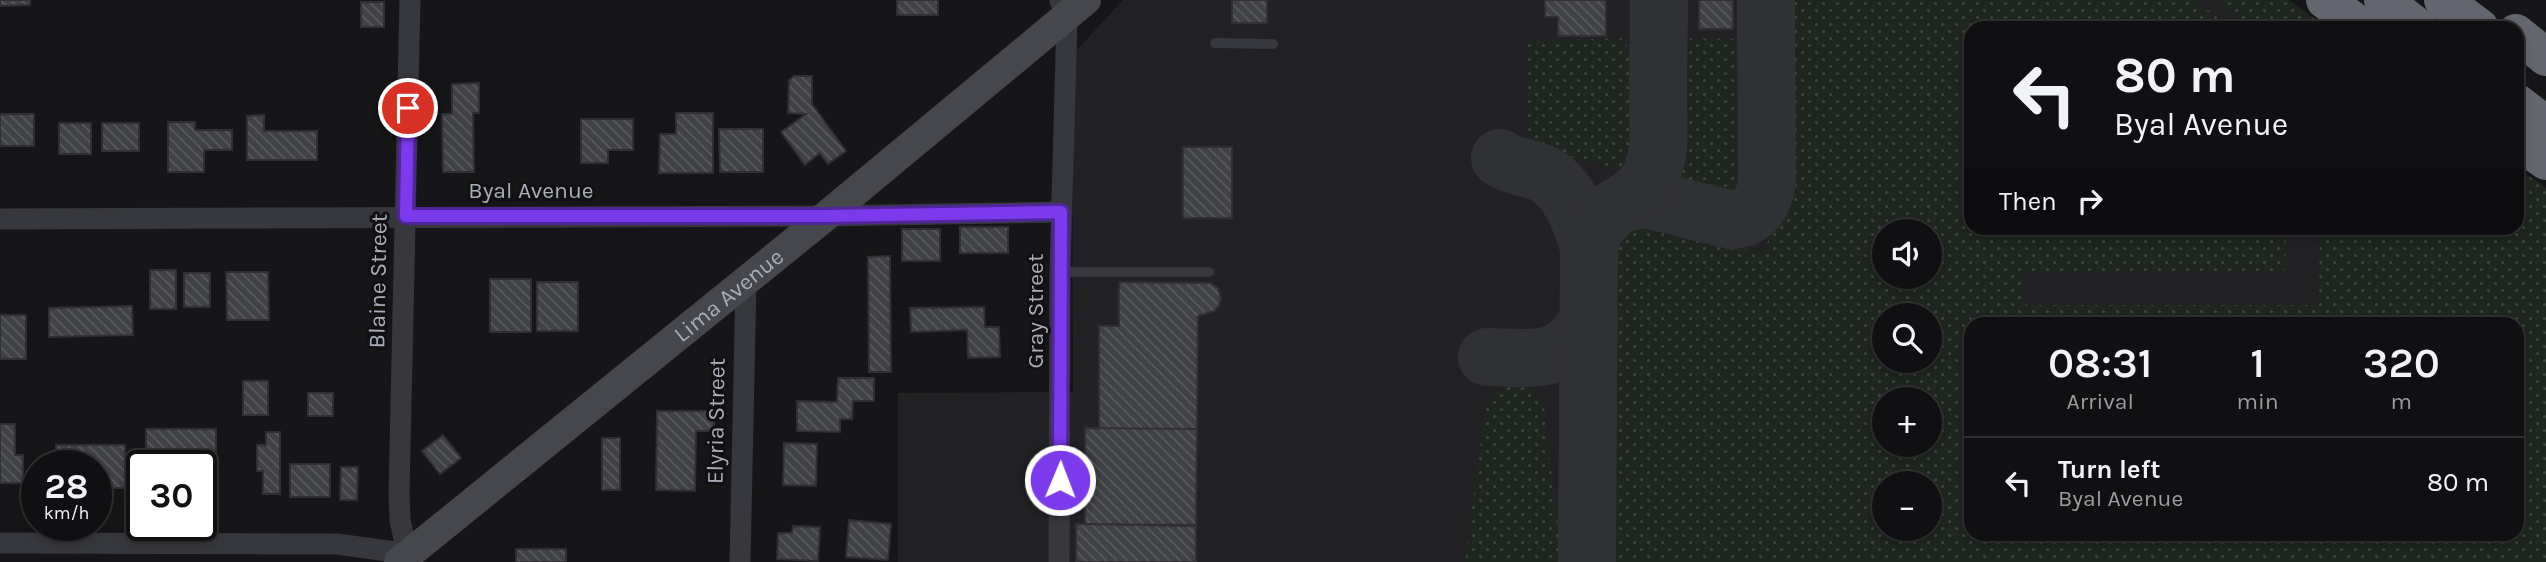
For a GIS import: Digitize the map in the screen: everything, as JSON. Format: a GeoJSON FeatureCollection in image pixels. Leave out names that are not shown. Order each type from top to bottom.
{"type":"FeatureCollection","features":[{"type":"Feature","properties":{"kind":"highway"},"geometry":{"type":"LineString","coordinates":[[2325,0],[2354,21]]}},
{"type":"Feature","properties":{"kind":"highway"},"geometry":{"type":"LineString","coordinates":[[2383,0],[2410,21]]}},
{"type":"Feature","properties":{"kind":"highway"},"geometry":{"type":"LineString","coordinates":[[2443,0],[2471,21]]}},
{"type":"Feature","properties":{"kind":"highway"},"geometry":{"type":"LineString","coordinates":[[2474,0],[2501,21]]}},
{"type":"Feature","properties":{"kind":"highway"},"geometry":{"type":"LineString","coordinates":[[2524,39],[2546,57]]}},
{"type":"Feature","properties":{"kind":"highway"},"geometry":{"type":"LineString","coordinates":[[2524,63],[2546,79]]}},
{"type":"Feature","properties":{"kind":"highway"},"geometry":{"type":"LineString","coordinates":[[2524,108],[2546,125]]}},
{"type":"Feature","properties":{"kind":"highway"},"geometry":{"type":"LineString","coordinates":[[2524,146],[2546,161]]}},
{"type":"Feature","properties":{"kind":"street","name":"Blaine Street"},"geometry":{"type":"LineString","coordinates":[[405,559],[399,494],[410,0]]}},
{"type":"Feature","properties":{"kind":"street","name":"Gray Street"},"geometry":{"type":"LineString","coordinates":[[1059,562],[1061,212],[1071,6]]}},
{"type":"Feature","properties":{"kind":"street","name":"Lima Avenue"},"geometry":{"type":"LineString","coordinates":[[405,559],[826,216],[1071,6]]}},
{"type":"Feature","properties":{"kind":"street","name":"Byal Avenue"},"geometry":{"type":"LineString","coordinates":[[0,219],[826,216],[1061,212]]}},
{"type":"Feature","properties":{"kind":"street","name":"Elyria Street"},"geometry":{"type":"LineString","coordinates":[[740,562],[746,281]]}},
{"type":"Feature","properties":{"kind":"street"},"geometry":{"type":"LineString","coordinates":[[0,543],[337,544],[405,559]]}},
{"type":"Feature","properties":{"kind":"lane"},"geometry":{"type":"LineString","coordinates":[[1215,43],[1273,44]]}},
{"type":"Feature","properties":{"kind":"lane"},"geometry":{"type":"LineString","coordinates":[[1060,272],[1209,272]]}},
{"type":"Feature","properties":{"kind":"shaded area"},"geometry":{"type":"Polygon","coordinates":[[[1123,0],[2227,0],[2276,21],[1964,21],[1964,235],[2517,235],[2524,317],[1964,317],[1964,541],[2524,541],[2524,317],[2546,562],[898,562],[898,393],[1073,392],[1072,55],[1123,0]]]}},
{"type":"Feature","properties":{"kind":"shaded area"},"geometry":{"type":"Polygon","coordinates":[[[1782,0],[2195,0],[2222,21],[1964,21],[1964,235],[2286,235],[2285,271],[2022,272],[2026,305],[2319,305],[2320,235],[2524,235],[2524,172],[2546,188],[2546,562],[1611,562],[1612,243],[1622,233],[1643,227],[1765,253],[1780,193],[1782,0]]]}},
{"type":"Feature","properties":{"kind":"shaded area"},"geometry":{"type":"Polygon","coordinates":[[[2214,0],[2289,0],[2318,21],[2242,21],[2214,0]]]}},
{"type":"Feature","properties":{"kind":"shaded area"},"geometry":{"type":"Polygon","coordinates":[[[1627,38],[1627,53],[1641,54],[1642,136],[1636,158],[1622,167],[1615,168],[1543,151],[1535,145],[1530,138],[1526,120],[1527,41],[1627,38]]]}},
{"type":"Feature","properties":{"kind":"shaded area"},"geometry":{"type":"Polygon","coordinates":[[[1670,38],[1751,39],[1751,188],[1748,196],[1744,198],[1703,190],[1683,181],[1669,169],[1670,38]]]}},
{"type":"Feature","properties":{"kind":"shaded area"},"geometry":{"type":"Polygon","coordinates":[[[1514,385],[1533,392],[1544,407],[1562,562],[1465,562],[1485,409],[1496,391],[1514,385]]]}},
{"type":"Feature","properties":{"kind":"building"},"geometry":{"type":"Polygon","coordinates":[[[0,0],[30,0],[30,5],[0,6],[0,0]]]}},
{"type":"Feature","properties":{"kind":"building"},"geometry":{"type":"Polygon","coordinates":[[[897,0],[938,0],[938,15],[897,15],[897,0]]]}},
{"type":"Feature","properties":{"kind":"building"},"geometry":{"type":"Polygon","coordinates":[[[1232,0],[1267,0],[1267,23],[1232,23],[1232,0]]]}},
{"type":"Feature","properties":{"kind":"building"},"geometry":{"type":"Polygon","coordinates":[[[1545,0],[1606,0],[1606,36],[1558,36],[1558,17],[1545,17],[1545,0]]]}},
{"type":"Feature","properties":{"kind":"building"},"geometry":{"type":"Polygon","coordinates":[[[1699,0],[1733,0],[1733,29],[1699,29],[1699,0]]]}},
{"type":"Feature","properties":{"kind":"building"},"geometry":{"type":"Polygon","coordinates":[[[361,2],[384,2],[384,27],[361,27],[361,2]]]}},
{"type":"Feature","properties":{"kind":"building"},"geometry":{"type":"Polygon","coordinates":[[[794,76],[812,76],[812,104],[846,151],[828,164],[820,153],[805,165],[781,132],[806,114],[788,113],[789,80],[794,76]]]}},
{"type":"Feature","properties":{"kind":"building"},"geometry":{"type":"Polygon","coordinates":[[[479,83],[479,113],[473,113],[474,172],[443,172],[442,114],[452,114],[452,84],[479,83]]]}},
{"type":"Feature","properties":{"kind":"building"},"geometry":{"type":"Polygon","coordinates":[[[676,113],[713,113],[713,173],[659,173],[660,134],[676,134],[676,113]]]}},
{"type":"Feature","properties":{"kind":"building"},"geometry":{"type":"Polygon","coordinates":[[[0,114],[34,114],[34,146],[0,146],[0,114]]]}},
{"type":"Feature","properties":{"kind":"building"},"geometry":{"type":"Polygon","coordinates":[[[264,115],[264,131],[317,131],[317,160],[247,160],[247,116],[264,115]]]}},
{"type":"Feature","properties":{"kind":"building"},"geometry":{"type":"Polygon","coordinates":[[[581,119],[633,119],[633,150],[608,150],[608,163],[581,163],[581,119]]]}},
{"type":"Feature","properties":{"kind":"building"},"geometry":{"type":"Polygon","coordinates":[[[168,122],[195,122],[195,130],[232,130],[232,150],[204,150],[204,172],[168,172],[168,122]]]}},
{"type":"Feature","properties":{"kind":"building"},"geometry":{"type":"Polygon","coordinates":[[[59,123],[91,123],[91,154],[59,154],[59,123]]]}},
{"type":"Feature","properties":{"kind":"building"},"geometry":{"type":"Polygon","coordinates":[[[102,123],[139,123],[139,151],[102,151],[102,123]]]}},
{"type":"Feature","properties":{"kind":"building"},"geometry":{"type":"Polygon","coordinates":[[[719,129],[763,129],[763,172],[720,172],[719,129]]]}},
{"type":"Feature","properties":{"kind":"building"},"geometry":{"type":"Polygon","coordinates":[[[1183,147],[1232,147],[1232,218],[1183,218],[1183,147]]]}},
{"type":"Feature","properties":{"kind":"building"},"geometry":{"type":"Polygon","coordinates":[[[960,227],[1008,227],[1008,253],[960,253],[960,227]]]}},
{"type":"Feature","properties":{"kind":"building"},"geometry":{"type":"Polygon","coordinates":[[[902,229],[940,229],[940,261],[902,261],[902,229]]]}},
{"type":"Feature","properties":{"kind":"building"},"geometry":{"type":"Polygon","coordinates":[[[890,256],[891,372],[869,372],[868,257],[890,256]]]}},
{"type":"Feature","properties":{"kind":"building"},"geometry":{"type":"Polygon","coordinates":[[[150,270],[176,270],[176,309],[150,309],[150,270]]]}},
{"type":"Feature","properties":{"kind":"building"},"geometry":{"type":"Polygon","coordinates":[[[226,272],[268,272],[269,320],[227,320],[226,272]]]}},
{"type":"Feature","properties":{"kind":"building"},"geometry":{"type":"Polygon","coordinates":[[[184,273],[210,273],[210,307],[184,307],[184,273]]]}},
{"type":"Feature","properties":{"kind":"building"},"geometry":{"type":"Polygon","coordinates":[[[490,279],[531,279],[531,332],[490,332],[490,279]]]}},
{"type":"Feature","properties":{"kind":"building"},"geometry":{"type":"Polygon","coordinates":[[[537,282],[578,282],[578,331],[537,331],[537,282]]]}},
{"type":"Feature","properties":{"kind":"building"},"geometry":{"type":"Polygon","coordinates":[[[1119,282],[1210,283],[1218,288],[1221,298],[1219,306],[1214,311],[1198,316],[1197,429],[1099,429],[1099,326],[1119,326],[1119,282]]]}},
{"type":"Feature","properties":{"kind":"building"},"geometry":{"type":"Polygon","coordinates":[[[132,306],[133,335],[49,337],[49,308],[132,306]]]}},
{"type":"Feature","properties":{"kind":"building"},"geometry":{"type":"Polygon","coordinates":[[[984,307],[985,327],[999,327],[1000,357],[968,358],[967,330],[911,332],[910,308],[984,307]]]}},
{"type":"Feature","properties":{"kind":"building"},"geometry":{"type":"Polygon","coordinates":[[[0,315],[26,315],[26,359],[0,359],[0,315]]]}},
{"type":"Feature","properties":{"kind":"building"},"geometry":{"type":"Polygon","coordinates":[[[838,378],[874,378],[874,401],[853,401],[852,419],[840,419],[840,432],[797,431],[797,401],[837,402],[838,378]]]}},
{"type":"Feature","properties":{"kind":"building"},"geometry":{"type":"Polygon","coordinates":[[[243,381],[268,381],[268,415],[243,415],[243,381]]]}},
{"type":"Feature","properties":{"kind":"building"},"geometry":{"type":"Polygon","coordinates":[[[308,393],[333,393],[333,416],[308,416],[308,393]]]}},
{"type":"Feature","properties":{"kind":"building"},"geometry":{"type":"Polygon","coordinates":[[[657,411],[714,411],[714,431],[696,431],[695,491],[656,490],[657,411]]]}},
{"type":"Feature","properties":{"kind":"building"},"geometry":{"type":"Polygon","coordinates":[[[0,424],[15,424],[15,455],[21,455],[21,483],[0,483],[0,424]]]}},
{"type":"Feature","properties":{"kind":"building"},"geometry":{"type":"Polygon","coordinates":[[[1085,428],[1197,429],[1196,525],[1085,524],[1085,428]]]}},
{"type":"Feature","properties":{"kind":"building"},"geometry":{"type":"Polygon","coordinates":[[[146,429],[216,429],[216,450],[146,450],[146,429]]]}},
{"type":"Feature","properties":{"kind":"building"},"geometry":{"type":"Polygon","coordinates":[[[266,432],[280,432],[280,494],[263,494],[263,471],[257,471],[257,445],[266,445],[266,432]]]}},
{"type":"Feature","properties":{"kind":"building"},"geometry":{"type":"Polygon","coordinates":[[[443,435],[461,458],[440,474],[422,451],[443,435]]]}},
{"type":"Feature","properties":{"kind":"building"},"geometry":{"type":"Polygon","coordinates":[[[602,438],[620,438],[620,490],[602,490],[602,438]]]}},
{"type":"Feature","properties":{"kind":"building"},"geometry":{"type":"Polygon","coordinates":[[[784,443],[817,444],[816,486],[783,485],[784,443]]]}},
{"type":"Feature","properties":{"kind":"building"},"geometry":{"type":"Polygon","coordinates":[[[56,445],[125,445],[125,488],[112,488],[112,450],[56,450],[56,445]]]}},
{"type":"Feature","properties":{"kind":"building"},"geometry":{"type":"Polygon","coordinates":[[[290,464],[330,464],[330,497],[290,497],[290,464]]]}},
{"type":"Feature","properties":{"kind":"building"},"geometry":{"type":"Polygon","coordinates":[[[341,467],[358,467],[357,500],[340,500],[341,467]]]}},
{"type":"Feature","properties":{"kind":"building"},"geometry":{"type":"Polygon","coordinates":[[[849,520],[891,524],[888,560],[846,557],[849,520]]]}},
{"type":"Feature","properties":{"kind":"building"},"geometry":{"type":"Polygon","coordinates":[[[1076,524],[1196,526],[1196,562],[1076,562],[1076,524]]]}},
{"type":"Feature","properties":{"kind":"building"},"geometry":{"type":"Polygon","coordinates":[[[793,526],[820,527],[818,561],[777,559],[778,533],[792,533],[793,526]]]}},
{"type":"Feature","properties":{"kind":"building"},"geometry":{"type":"Polygon","coordinates":[[[516,549],[566,549],[566,562],[516,562],[516,549]]]}},
{"type":"Feature","properties":{"kind":"taxiway"},"geometry":{"type":"LineString","coordinates":[[1587,562],[1589,248],[1600,222],[1643,188],[1654,168],[1658,138],[1659,0]]}},
{"type":"Feature","properties":{"kind":"taxiway"},"geometry":{"type":"LineString","coordinates":[[1623,203],[1647,199],[1732,220],[1740,219],[1757,208],[1767,182],[1766,0]]}},
{"type":"Feature","properties":{"kind":"taxiway"},"geometry":{"type":"LineString","coordinates":[[1500,158],[1542,173],[1559,186],[1573,205],[1589,248]]}},
{"type":"Feature","properties":{"kind":"taxiway"},"geometry":{"type":"LineString","coordinates":[[1487,357],[1533,358],[1559,352],[1580,333],[1589,318]]}},
{"type":"Feature","properties":{"kind":"route"},"geometry":{"type":"LineString","coordinates":[[408,108],[406,216],[826,216],[1061,212],[1060,480]]}}]}
